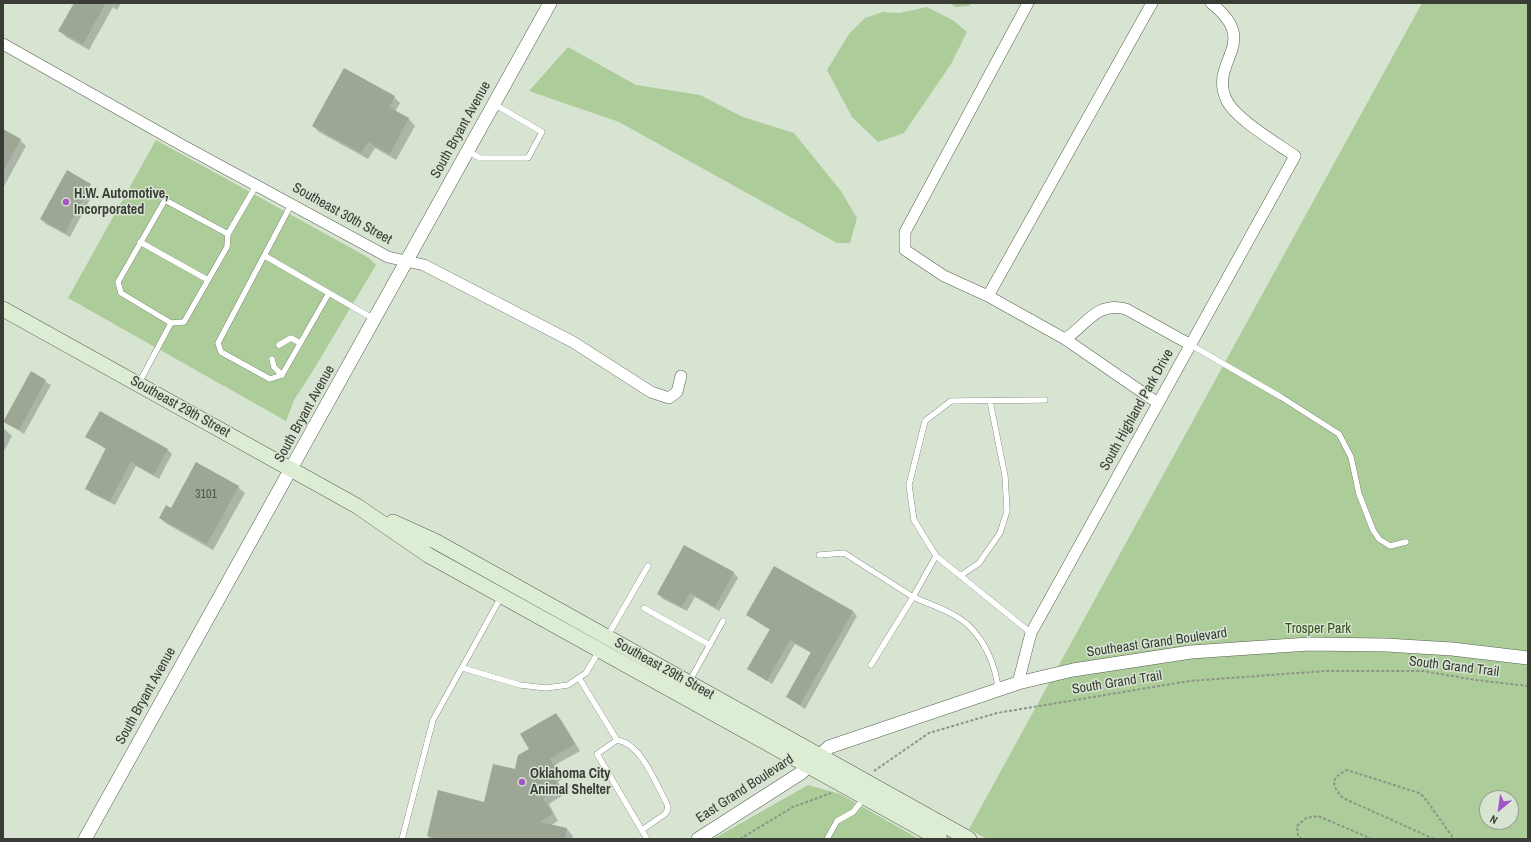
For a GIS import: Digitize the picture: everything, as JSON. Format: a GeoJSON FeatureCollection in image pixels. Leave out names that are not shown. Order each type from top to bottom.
{"type":"FeatureCollection","features":[{"type":"Feature","properties":{"kind":"main road","name":"Southeast 29th Street"},"geometry":{"type":"LineString","coordinates":[[3,309],[293,469],[357,506],[428,555],[502,595],[688,683],[814,760],[845,786],[940,839]]}},
{"type":"Feature","properties":{"kind":"main road","name":"Southeast 29th Street"},"geometry":{"type":"LineString","coordinates":[[357,506],[435,541],[603,643],[814,760],[862,779],[969,839]]}},
{"type":"Feature","properties":{"kind":"street","name":"South Bryant Avenue"},"geometry":{"type":"LineString","coordinates":[[85,839],[293,469],[405,261],[550,3]]}},
{"type":"Feature","properties":{"kind":"street"},"geometry":{"type":"LineString","coordinates":[[1028,3],[905,232],[905,250],[919,261],[944,276],[988,296],[1065,339],[1158,403]]}},
{"type":"Feature","properties":{"kind":"street"},"geometry":{"type":"LineString","coordinates":[[988,296],[1152,3]]}},
{"type":"Feature","properties":{"kind":"street","name":"South Highland Park Drive"},"geometry":{"type":"LineString","coordinates":[[1018,683],[1031,633],[1296,156],[1242,118],[1227,102],[1222,86],[1227,62],[1235,42],[1233,28],[1222,12],[1211,3]]}},
{"type":"Feature","properties":{"kind":"street","name":"Southeast 30th Street"},"geometry":{"type":"LineString","coordinates":[[3,44],[180,144],[292,203],[388,257],[424,265],[573,342],[651,392],[669,398],[677,392],[681,376]]}},
{"type":"Feature","properties":{"kind":"street"},"geometry":{"type":"LineString","coordinates":[[1065,339],[1078,331],[1097,311],[1114,306],[1126,309],[1190,345]]}},
{"type":"Feature","properties":{"kind":"street","name":"Southeast Grand Boulevard"},"geometry":{"type":"LineString","coordinates":[[814,760],[829,747],[1018,683],[1073,670],[1156,657],[1266,646],[1386,645],[1452,649],[1528,658]]}},
{"type":"Feature","properties":{"kind":"street","name":"East Grand Boulevard"},"geometry":{"type":"LineString","coordinates":[[698,839],[801,773],[814,760]]}},
{"type":"Feature","properties":{"kind":"lane"},"geometry":{"type":"LineString","coordinates":[[467,151],[480,158],[528,158],[542,132],[494,104]]}},
{"type":"Feature","properties":{"kind":"lane"},"geometry":{"type":"LineString","coordinates":[[228,234],[165,200],[118,282],[121,293],[172,322],[184,322],[227,247],[228,234],[257,184]]}},
{"type":"Feature","properties":{"kind":"lane"},"geometry":{"type":"LineString","coordinates":[[292,203],[218,343],[221,352],[270,379],[282,376],[329,293]]}},
{"type":"Feature","properties":{"kind":"lane"},"geometry":{"type":"LineString","coordinates":[[140,242],[208,280]]}},
{"type":"Feature","properties":{"kind":"lane"},"geometry":{"type":"LineString","coordinates":[[265,256],[374,319]]}},
{"type":"Feature","properties":{"kind":"lane"},"geometry":{"type":"LineString","coordinates":[[139,384],[172,322]]}},
{"type":"Feature","properties":{"kind":"lane"},"geometry":{"type":"LineString","coordinates":[[279,345],[290,338],[300,343]]}},
{"type":"Feature","properties":{"kind":"lane"},"geometry":{"type":"LineString","coordinates":[[1190,345],[1281,397],[1339,434],[1351,457],[1360,494],[1373,530],[1379,539],[1390,546],[1406,542]]}},
{"type":"Feature","properties":{"kind":"lane"},"geometry":{"type":"LineString","coordinates":[[272,359],[274,367],[282,376]]}},
{"type":"Feature","properties":{"kind":"lane"},"geometry":{"type":"LineString","coordinates":[[1031,633],[936,556],[914,520],[909,485],[925,421],[951,401],[1046,400]]}},
{"type":"Feature","properties":{"kind":"lane"},"geometry":{"type":"LineString","coordinates":[[960,576],[979,563],[1000,533],[1007,511],[1005,476],[990,401]]}},
{"type":"Feature","properties":{"kind":"lane"},"geometry":{"type":"LineString","coordinates":[[819,555],[844,553],[913,597],[942,610],[968,625],[983,644],[993,666],[998,690]]}},
{"type":"Feature","properties":{"kind":"lane"},"geometry":{"type":"LineString","coordinates":[[871,665],[913,597],[936,556]]}},
{"type":"Feature","properties":{"kind":"lane"},"geometry":{"type":"LineString","coordinates":[[463,668],[520,686],[546,688],[568,685],[586,673],[648,566]]}},
{"type":"Feature","properties":{"kind":"lane"},"geometry":{"type":"LineString","coordinates":[[402,839],[433,720],[502,595]]}},
{"type":"Feature","properties":{"kind":"lane"},"geometry":{"type":"LineString","coordinates":[[644,608],[710,645]]}},
{"type":"Feature","properties":{"kind":"lane"},"geometry":{"type":"LineString","coordinates":[[688,683],[723,621]]}},
{"type":"Feature","properties":{"kind":"lane"},"geometry":{"type":"LineString","coordinates":[[579,678],[617,740]]}},
{"type":"Feature","properties":{"kind":"lane"},"geometry":{"type":"LineString","coordinates":[[642,830],[666,814],[668,809],[667,804],[637,750],[625,741],[617,740],[597,754],[647,839]]}},
{"type":"Feature","properties":{"kind":"lane"},"geometry":{"type":"LineString","coordinates":[[827,839],[837,822],[853,812],[865,797]]}},
{"type":"Feature","properties":{"kind":"path","name":"South Grand Trail"},"geometry":{"type":"LineString","coordinates":[[862,779],[929,733],[997,713],[1189,681],[1325,671],[1422,671],[1476,680],[1528,686]]}},
{"type":"Feature","properties":{"kind":"path"},"geometry":{"type":"LineString","coordinates":[[1434,839],[1343,798],[1335,788],[1334,781],[1338,774],[1347,770],[1419,794],[1424,797],[1454,839]]}},
{"type":"Feature","properties":{"kind":"path"},"geometry":{"type":"LineString","coordinates":[[740,839],[793,807],[845,786]]}},
{"type":"Feature","properties":{"kind":"path"},"geometry":{"type":"LineString","coordinates":[[1302,839],[1298,836],[1297,826],[1306,818],[1318,816],[1372,839]]}},
{"type":"Feature","properties":{"kind":"green space"},"geometry":{"type":"Polygon","coordinates":[[[949,3],[971,3],[969,6],[956,7],[949,3]]]}},
{"type":"Feature","properties":{"kind":"green space","name":"Trosper Park"},"geometry":{"type":"Polygon","coordinates":[[[1422,3],[1528,3],[1528,839],[987,839],[969,829],[1422,3]]]}},
{"type":"Feature","properties":{"kind":"green space"},"geometry":{"type":"Polygon","coordinates":[[[927,7],[954,21],[967,32],[951,64],[904,133],[878,142],[852,117],[827,70],[849,34],[865,18],[883,12],[900,13],[927,7]]]}},
{"type":"Feature","properties":{"kind":"green space"},"geometry":{"type":"Polygon","coordinates":[[[568,47],[636,85],[700,95],[743,117],[794,133],[841,191],[857,218],[850,243],[837,243],[619,122],[529,91],[568,47]]]}},
{"type":"Feature","properties":{"kind":"green space"},"geometry":{"type":"Polygon","coordinates":[[[156,140],[369,258],[376,265],[294,400],[286,421],[68,298],[156,140]]]}},
{"type":"Feature","properties":{"kind":"green space"},"geometry":{"type":"Polygon","coordinates":[[[808,785],[840,794],[919,839],[713,839],[808,785]]]}},
{"type":"Feature","properties":{"kind":"building"},"geometry":{"type":"Polygon","coordinates":[[[74,3],[106,3],[83,44],[58,31],[74,3]]]}},
{"type":"Feature","properties":{"kind":"building"},"geometry":{"type":"Polygon","coordinates":[[[344,68],[395,96],[389,107],[409,118],[390,154],[368,142],[361,153],[312,126],[344,68]]]}},
{"type":"Feature","properties":{"kind":"building"},"geometry":{"type":"Polygon","coordinates":[[[3,129],[21,139],[3,172],[3,129]]]}},
{"type":"Feature","properties":{"kind":"building","name":"H.W. Automotive, Incorporated"},"geometry":{"type":"Polygon","coordinates":[[[67,170],[91,184],[65,233],[40,219],[67,170]]]}},
{"type":"Feature","properties":{"kind":"building"},"geometry":{"type":"Polygon","coordinates":[[[31,371],[46,380],[19,430],[3,422],[31,371]]]}},
{"type":"Feature","properties":{"kind":"building"},"geometry":{"type":"Polygon","coordinates":[[[100,411],[168,449],[154,475],[131,462],[110,501],[85,489],[106,448],[85,437],[100,411]]]}},
{"type":"Feature","properties":{"kind":"building"},"geometry":{"type":"Polygon","coordinates":[[[196,462],[239,486],[207,544],[159,518],[166,505],[171,508],[196,462]]]}},
{"type":"Feature","properties":{"kind":"building"},"geometry":{"type":"Polygon","coordinates":[[[684,545],[734,572],[715,607],[690,593],[682,607],[657,594],[684,545]]]}},
{"type":"Feature","properties":{"kind":"building"},"geometry":{"type":"Polygon","coordinates":[[[774,566],[853,611],[800,705],[786,697],[811,652],[790,640],[767,681],[747,669],[770,629],[746,615],[774,566]]]}},
{"type":"Feature","properties":{"kind":"building","name":"Oklahoma City Animal Shelter"},"geometry":{"type":"Polygon","coordinates":[[[556,713],[575,744],[550,759],[558,773],[552,776],[560,788],[543,798],[553,814],[540,822],[567,828],[565,839],[439,839],[427,836],[438,790],[484,802],[493,764],[515,769],[518,755],[529,749],[520,734],[556,713]]]}},
{"type":"Feature","properties":{"kind":"place","name":"H.W. Automotive, Incorporated"},"geometry":{"type":"Point","coordinates":[66,202]}},
{"type":"Feature","properties":{"kind":"place","name":"Oklahoma City Animal Shelter"},"geometry":{"type":"Point","coordinates":[522,782]}}]}
